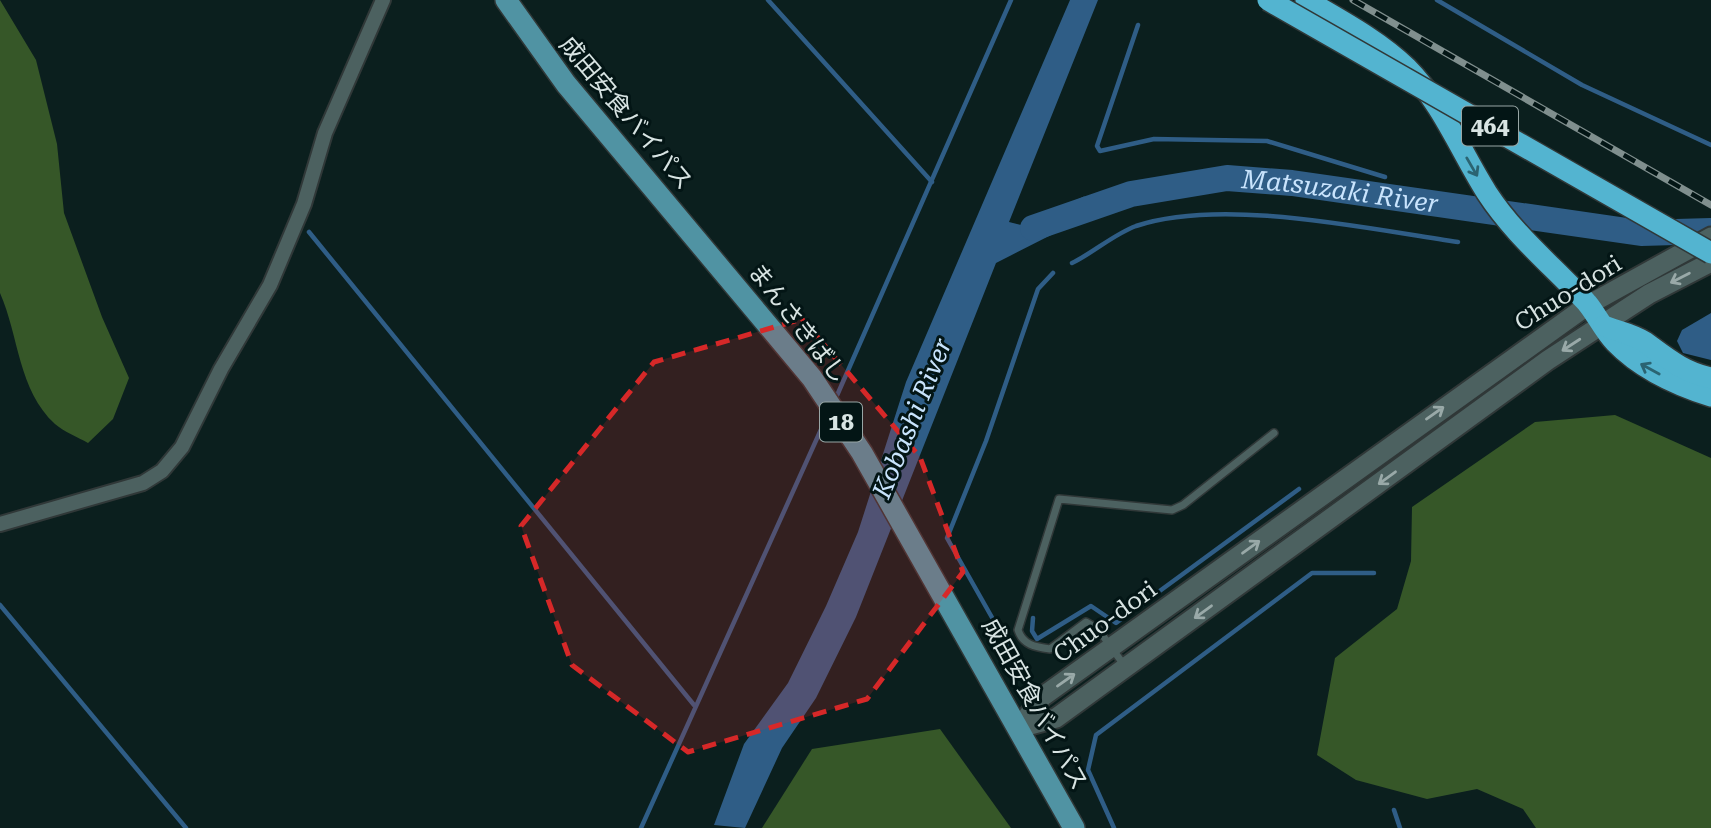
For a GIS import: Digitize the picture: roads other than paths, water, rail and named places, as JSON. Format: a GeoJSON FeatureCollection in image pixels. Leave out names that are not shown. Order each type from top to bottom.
{"type":"FeatureCollection","features":[{"type":"Feature","properties":{"kind":"highway","name":"464"},"geometry":{"type":"LineString","coordinates":[[1268,0],[1711,253]]}},
{"type":"Feature","properties":{"kind":"highway"},"geometry":{"type":"LineString","coordinates":[[1306,0],[1367,37],[1408,69],[1444,117],[1487,193],[1517,235],[1588,305],[1614,341],[1643,366],[1687,389],[1711,396]]}},
{"type":"Feature","properties":{"kind":"highway"},"geometry":{"type":"LineString","coordinates":[[1602,325],[1643,341],[1660,356],[1689,373],[1711,378]]}},
{"type":"Feature","properties":{"kind":"main road","name":"成田安食バイパス"},"geometry":{"type":"LineString","coordinates":[[506,0],[566,85],[710,255]]}},
{"type":"Feature","properties":{"kind":"main road","name":"まんさきばし"},"geometry":{"type":"LineString","coordinates":[[710,255],[819,389],[862,453],[950,605]]}},
{"type":"Feature","properties":{"kind":"main road","name":"成田安食バイパス"},"geometry":{"type":"LineString","coordinates":[[950,605],[1074,828]]}},
{"type":"Feature","properties":{"kind":"street"},"geometry":{"type":"LineString","coordinates":[[0,524],[143,482],[162,471],[182,447],[221,369],[270,285],[304,204],[325,133],[383,0]]}},
{"type":"Feature","properties":{"kind":"street","name":"Chuo-dori"},"geometry":{"type":"LineString","coordinates":[[1019,728],[1056,718],[1127,668],[1548,360],[1602,325],[1645,285],[1711,237]]}},
{"type":"Feature","properties":{"kind":"street","name":"Chuo-dori"},"geometry":{"type":"LineString","coordinates":[[1019,728],[1042,696],[1588,305],[1711,262]]}},
{"type":"Feature","properties":{"kind":"lane"},"geometry":{"type":"LineString","coordinates":[[1127,668],[1098,629],[1086,622],[1050,649],[1034,647],[1020,638],[1018,630],[1059,499],[1171,510],[1183,505],[1274,433]]}},
{"type":"Feature","properties":{"kind":"water","name":"Kobashi River"},"geometry":{"type":"Polygon","coordinates":[[[1070,0],[1098,0],[1009,222],[1021,225],[1085,196],[1053,234],[996,263],[856,617],[816,698],[782,748],[745,828],[714,825],[744,744],[788,683],[858,532],[906,382],[1070,0]]]}},
{"type":"Feature","properties":{"kind":"water"},"geometry":{"type":"Polygon","coordinates":[[[1711,313],[1711,360],[1683,353],[1677,341],[1682,330],[1711,313]]]}},
{"type":"Feature","properties":{"kind":"waterway"},"geometry":{"type":"LineString","coordinates":[[768,0],[932,182]]}},
{"type":"Feature","properties":{"kind":"waterway"},"geometry":{"type":"LineString","coordinates":[[835,400],[1011,0]]}},
{"type":"Feature","properties":{"kind":"waterway"},"geometry":{"type":"LineString","coordinates":[[1437,0],[1582,85],[1711,145]]}},
{"type":"Feature","properties":{"kind":"waterway"},"geometry":{"type":"LineString","coordinates":[[1138,25],[1097,146],[1100,151],[1154,139],[1267,141],[1385,177]]}},
{"type":"Feature","properties":{"kind":"waterway","name":"Matsuzaki River"},"geometry":{"type":"LineString","coordinates":[[1033,228],[1131,194],[1227,178],[1292,183],[1641,233],[1711,231]]}},
{"type":"Feature","properties":{"kind":"waterway"},"geometry":{"type":"LineString","coordinates":[[1072,263],[1136,226],[1171,218],[1210,214],[1296,218],[1458,242]]}},
{"type":"Feature","properties":{"kind":"waterway"},"geometry":{"type":"LineString","coordinates":[[309,232],[694,705]]}},
{"type":"Feature","properties":{"kind":"waterway"},"geometry":{"type":"LineString","coordinates":[[1007,644],[947,538],[986,441],[1038,289],[1053,273]]}},
{"type":"Feature","properties":{"kind":"waterway"},"geometry":{"type":"LineString","coordinates":[[641,828],[828,414]]}},
{"type":"Feature","properties":{"kind":"waterway"},"geometry":{"type":"LineString","coordinates":[[1033,618],[1032,631],[1037,639],[1091,606],[1116,623],[1299,489]]}},
{"type":"Feature","properties":{"kind":"waterway"},"geometry":{"type":"LineString","coordinates":[[1114,828],[1088,770],[1096,735],[1312,573],[1374,573]]}},
{"type":"Feature","properties":{"kind":"waterway"},"geometry":{"type":"LineString","coordinates":[[0,605],[186,828]]}},
{"type":"Feature","properties":{"kind":"waterway"},"geometry":{"type":"LineString","coordinates":[[1394,810],[1400,828]]}},
{"type":"Feature","properties":{"kind":"railway"},"geometry":{"type":"LineString","coordinates":[[1353,0],[1711,205]]}}]}
